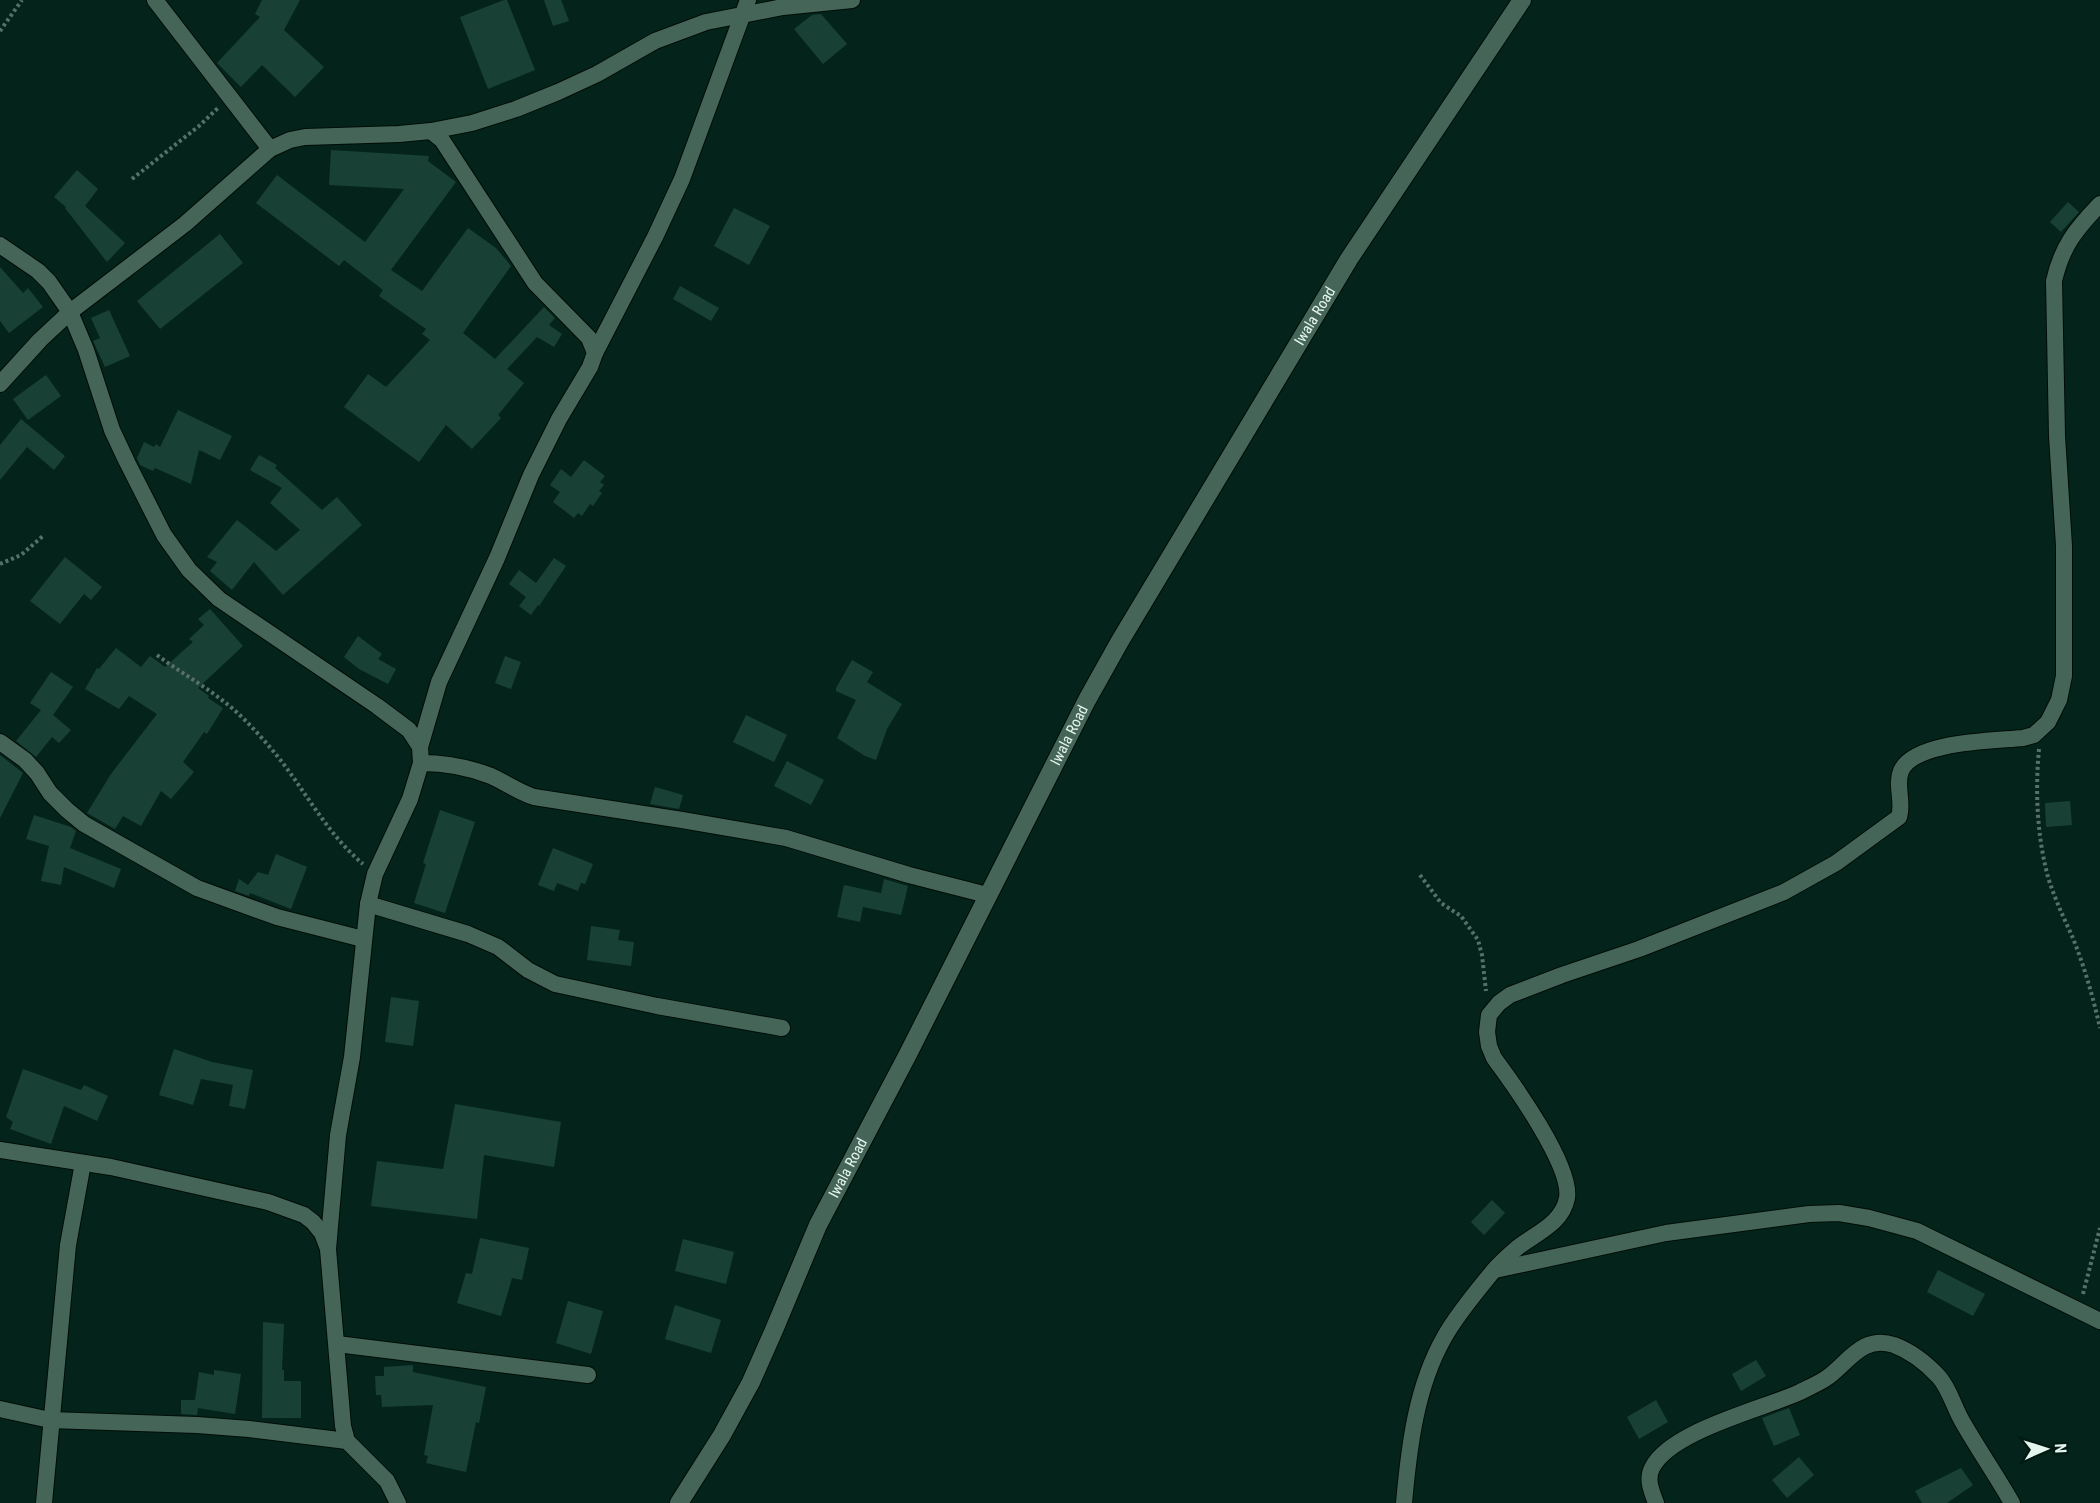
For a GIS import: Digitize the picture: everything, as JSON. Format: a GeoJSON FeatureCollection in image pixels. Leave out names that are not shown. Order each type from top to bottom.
{"type":"FeatureCollection","features":[{"type":"Feature","properties":{"kind":"street"},"geometry":{"type":"LineString","coordinates":[[155,0],[270,149]]}},
{"type":"Feature","properties":{"kind":"street"},"geometry":{"type":"LineString","coordinates":[[0,384],[40,340],[70,312],[185,224],[270,149],[290,140],[305,137],[431,130],[472,123],[516,109],[568,88],[655,41],[745,7],[783,7],[852,0]]}},
{"type":"Feature","properties":{"kind":"street","name":"Iwala Road"},"geometry":{"type":"LineString","coordinates":[[678,1503],[722,1435],[751,1382],[818,1225],[907,1056],[1087,700],[1120,641],[1349,259],[1522,0]]}},
{"type":"Feature","properties":{"kind":"street"},"geometry":{"type":"LineString","coordinates":[[398,1503],[387,1481],[347,1441],[343,1426],[328,1249],[338,1135],[352,1058],[368,904],[375,874],[410,799],[438,682],[497,558],[531,475],[559,419],[590,367],[682,179],[745,7]]}},
{"type":"Feature","properties":{"kind":"street"},"geometry":{"type":"LineString","coordinates":[[431,130],[442,140],[535,282],[589,338],[595,353]]}},
{"type":"Feature","properties":{"kind":"street"},"geometry":{"type":"LineString","coordinates":[[1404,1503],[1420,1396],[1445,1336],[1471,1298],[1495,1270],[1518,1248],[1554,1222],[1563,1209],[1566,1199],[1567,1184],[1558,1161],[1540,1127],[1494,1058],[1486,1032],[1489,1015],[1510,995],[1723,917],[1784,892],[1836,863],[1899,817],[1901,771],[1906,763],[1931,749],[2023,738],[2034,735],[2048,722],[2058,700],[2064,675],[2064,546],[2057,436],[2054,281],[2060,258],[2073,235],[2100,204]]}},
{"type":"Feature","properties":{"kind":"street"},"geometry":{"type":"LineString","coordinates":[[0,245],[38,271],[49,282],[70,312],[86,350],[112,430],[164,535],[189,570],[219,599],[377,705],[409,730],[416,737],[420,755]]}},
{"type":"Feature","properties":{"kind":"street"},"geometry":{"type":"LineString","coordinates":[[0,742],[25,760],[50,793],[84,824],[197,888],[268,914],[363,939]]}},
{"type":"Feature","properties":{"kind":"street"},"geometry":{"type":"LineString","coordinates":[[420,755],[493,777],[534,797],[682,819],[786,838],[909,875],[987,895]]}},
{"type":"Feature","properties":{"kind":"street"},"geometry":{"type":"LineString","coordinates":[[368,904],[468,934],[498,947],[539,977],[555,984],[657,1006],[782,1028]]}},
{"type":"Feature","properties":{"kind":"street"},"geometry":{"type":"LineString","coordinates":[[0,1150],[111,1167],[268,1202],[292,1210],[313,1222],[322,1233],[328,1249]]}},
{"type":"Feature","properties":{"kind":"street"},"geometry":{"type":"LineString","coordinates":[[44,1503],[68,1245],[83,1163]]}},
{"type":"Feature","properties":{"kind":"street"},"geometry":{"type":"LineString","coordinates":[[1495,1270],[1666,1233],[1809,1214],[1839,1213],[1869,1218],[1917,1231],[2100,1321]]}},
{"type":"Feature","properties":{"kind":"street"},"geometry":{"type":"LineString","coordinates":[[337,1344],[588,1375]]}},
{"type":"Feature","properties":{"kind":"street"},"geometry":{"type":"LineString","coordinates":[[1656,1503],[1649,1483],[1652,1468],[1662,1455],[1687,1437],[1818,1383],[1853,1353],[1865,1346],[1877,1344],[1893,1345],[1905,1351],[1924,1363],[1940,1378],[1962,1420],[2012,1503]]}},
{"type":"Feature","properties":{"kind":"street"},"geometry":{"type":"LineString","coordinates":[[0,1409],[50,1420],[197,1425],[347,1441]]}},
{"type":"Feature","properties":{"kind":"path"},"geometry":{"type":"LineString","coordinates":[[0,31],[22,0]]}},
{"type":"Feature","properties":{"kind":"path"},"geometry":{"type":"LineString","coordinates":[[132,179],[199,126],[230,97]]}},
{"type":"Feature","properties":{"kind":"path"},"geometry":{"type":"LineString","coordinates":[[0,564],[21,555],[43,536]]}},
{"type":"Feature","properties":{"kind":"path"},"geometry":{"type":"LineString","coordinates":[[157,654],[218,696],[250,725],[276,754],[333,832],[375,874]]}},
{"type":"Feature","properties":{"kind":"path"},"geometry":{"type":"LineString","coordinates":[[2040,731],[2037,801],[2044,860],[2056,902],[2084,969],[2100,1028]]}},
{"type":"Feature","properties":{"kind":"path"},"geometry":{"type":"LineString","coordinates":[[1420,875],[1441,903],[1461,916],[1478,940],[1489,1015]]}},
{"type":"Feature","properties":{"kind":"path"},"geometry":{"type":"LineString","coordinates":[[2077,1311],[2100,1228]]}},
{"type":"Feature","properties":{"kind":"building"},"geometry":{"type":"Polygon","coordinates":[[[262,0],[300,0],[284,30],[324,67],[295,97],[262,65],[241,87],[217,63],[260,17],[255,14],[262,0]]]}},
{"type":"Feature","properties":{"kind":"building"},"geometry":{"type":"Polygon","coordinates":[[[507,0],[535,70],[488,89],[460,17],[507,0]]]}},
{"type":"Feature","properties":{"kind":"building"},"geometry":{"type":"Polygon","coordinates":[[[544,0],[561,0],[569,21],[553,26],[544,0]]]}},
{"type":"Feature","properties":{"kind":"building"},"geometry":{"type":"Polygon","coordinates":[[[821,14],[847,44],[823,64],[794,29],[812,15],[821,14]]]}},
{"type":"Feature","properties":{"kind":"building"},"geometry":{"type":"Polygon","coordinates":[[[331,150],[429,156],[428,161],[456,182],[391,270],[422,291],[468,228],[496,248],[511,266],[463,333],[495,359],[544,307],[555,318],[549,325],[562,334],[554,347],[537,337],[507,369],[524,383],[498,415],[501,418],[472,449],[446,425],[419,462],[344,407],[368,374],[386,387],[430,340],[422,334],[426,329],[379,296],[383,290],[344,260],[339,266],[256,203],[277,175],[365,242],[404,189],[329,185],[331,150]]]}},
{"type":"Feature","properties":{"kind":"building"},"geometry":{"type":"Polygon","coordinates":[[[77,170],[98,189],[85,206],[125,243],[107,262],[66,207],[54,197],[77,170]]]}},
{"type":"Feature","properties":{"kind":"building"},"geometry":{"type":"Polygon","coordinates":[[[2068,202],[2079,212],[2061,232],[2050,222],[2068,202]]]}},
{"type":"Feature","properties":{"kind":"building"},"geometry":{"type":"Polygon","coordinates":[[[734,208],[770,226],[749,265],[714,246],[734,208]]]}},
{"type":"Feature","properties":{"kind":"building"},"geometry":{"type":"Polygon","coordinates":[[[220,234],[243,263],[160,329],[137,301],[220,234]]]}},
{"type":"Feature","properties":{"kind":"building"},"geometry":{"type":"Polygon","coordinates":[[[0,267],[23,293],[28,288],[43,307],[9,333],[0,321],[0,267]]]}},
{"type":"Feature","properties":{"kind":"building"},"geometry":{"type":"Polygon","coordinates":[[[680,286],[719,308],[711,321],[673,299],[680,286]]]}},
{"type":"Feature","properties":{"kind":"building"},"geometry":{"type":"Polygon","coordinates":[[[109,310],[130,356],[105,367],[93,341],[100,338],[91,318],[109,310]]]}},
{"type":"Feature","properties":{"kind":"building"},"geometry":{"type":"Polygon","coordinates":[[[46,375],[61,396],[28,420],[13,399],[46,375]]]}},
{"type":"Feature","properties":{"kind":"building"},"geometry":{"type":"Polygon","coordinates":[[[178,410],[232,436],[220,460],[199,450],[191,484],[155,468],[153,471],[140,465],[137,458],[144,442],[160,447],[178,410]]]}},
{"type":"Feature","properties":{"kind":"building"},"geometry":{"type":"Polygon","coordinates":[[[21,419],[65,456],[54,470],[27,447],[0,480],[0,445],[21,419]]]}},
{"type":"Feature","properties":{"kind":"building"},"geometry":{"type":"Polygon","coordinates":[[[259,455],[277,465],[275,468],[322,510],[337,497],[362,525],[283,595],[254,562],[232,590],[210,571],[217,562],[207,557],[237,520],[276,551],[300,530],[270,503],[282,488],[250,470],[259,455]]]}},
{"type":"Feature","properties":{"kind":"building"},"geometry":{"type":"Polygon","coordinates":[[[584,460],[605,476],[600,482],[604,485],[599,491],[602,493],[593,506],[590,504],[582,516],[578,513],[574,518],[553,502],[560,492],[550,485],[561,469],[571,477],[584,460]]]}},
{"type":"Feature","properties":{"kind":"building"},"geometry":{"type":"Polygon","coordinates":[[[65,557],[102,587],[91,600],[84,594],[60,624],[30,601],[65,557]]]}},
{"type":"Feature","properties":{"kind":"building"},"geometry":{"type":"Polygon","coordinates":[[[554,558],[566,566],[531,615],[519,606],[526,597],[509,584],[519,570],[536,583],[554,558]]]}},
{"type":"Feature","properties":{"kind":"building"},"geometry":{"type":"Polygon","coordinates":[[[210,609],[243,646],[198,688],[223,708],[207,734],[204,732],[183,762],[194,772],[171,799],[161,791],[141,826],[123,816],[115,829],[87,813],[111,774],[157,714],[129,696],[119,709],[85,689],[97,668],[99,669],[116,648],[141,667],[150,656],[165,667],[193,642],[189,639],[204,625],[198,619],[210,609]]]}},
{"type":"Feature","properties":{"kind":"building"},"geometry":{"type":"Polygon","coordinates":[[[358,636],[382,654],[378,659],[396,669],[388,684],[359,669],[344,657],[358,636]]]}},
{"type":"Feature","properties":{"kind":"building"},"geometry":{"type":"Polygon","coordinates":[[[505,656],[521,662],[511,689],[495,683],[505,656]]]}},
{"type":"Feature","properties":{"kind":"building"},"geometry":{"type":"Polygon","coordinates":[[[852,660],[873,672],[867,682],[902,704],[887,729],[876,760],[865,756],[837,738],[856,700],[836,691],[852,660]]]}},
{"type":"Feature","properties":{"kind":"building"},"geometry":{"type":"Polygon","coordinates":[[[51,672],[73,687],[53,715],[71,730],[59,743],[52,737],[36,757],[16,741],[41,710],[30,703],[51,672]]]}},
{"type":"Feature","properties":{"kind":"building"},"geometry":{"type":"Polygon","coordinates":[[[746,715],[787,735],[774,762],[733,742],[746,715]]]}},
{"type":"Feature","properties":{"kind":"building"},"geometry":{"type":"Polygon","coordinates":[[[0,755],[23,773],[0,818],[0,755]]]}},
{"type":"Feature","properties":{"kind":"building"},"geometry":{"type":"Polygon","coordinates":[[[787,761],[824,780],[811,805],[774,786],[787,761]]]}},
{"type":"Feature","properties":{"kind":"building"},"geometry":{"type":"Polygon","coordinates":[[[655,787],[683,795],[679,809],[650,804],[655,787]]]}},
{"type":"Feature","properties":{"kind":"building"},"geometry":{"type":"Polygon","coordinates":[[[2070,801],[2072,825],[2046,827],[2045,803],[2070,801]]]}},
{"type":"Feature","properties":{"kind":"building"},"geometry":{"type":"Polygon","coordinates":[[[440,810],[475,822],[445,913],[414,903],[426,864],[423,863],[440,810]]]}},
{"type":"Feature","properties":{"kind":"building"},"geometry":{"type":"Polygon","coordinates":[[[34,815],[71,827],[76,831],[70,848],[121,869],[114,888],[64,867],[61,885],[41,881],[49,846],[26,839],[34,815]]]}},
{"type":"Feature","properties":{"kind":"building"},"geometry":{"type":"Polygon","coordinates":[[[553,848],[593,864],[585,884],[581,883],[578,891],[557,883],[554,891],[538,885],[553,848]]]}},
{"type":"Feature","properties":{"kind":"building"},"geometry":{"type":"Polygon","coordinates":[[[276,854],[307,867],[291,909],[250,893],[249,896],[235,891],[239,879],[248,885],[258,872],[268,875],[276,854]]]}},
{"type":"Feature","properties":{"kind":"building"},"geometry":{"type":"Polygon","coordinates":[[[884,879],[908,886],[901,915],[863,907],[860,922],[837,917],[844,885],[881,893],[884,879]]]}},
{"type":"Feature","properties":{"kind":"building"},"geometry":{"type":"Polygon","coordinates":[[[591,926],[620,930],[618,940],[634,942],[631,966],[587,960],[591,926]]]}},
{"type":"Feature","properties":{"kind":"building"},"geometry":{"type":"Polygon","coordinates":[[[391,997],[419,1001],[413,1046],[385,1042],[391,997]]]}},
{"type":"Feature","properties":{"kind":"building"},"geometry":{"type":"Polygon","coordinates":[[[174,1049],[212,1062],[253,1070],[245,1109],[229,1106],[233,1085],[201,1079],[193,1105],[159,1095],[174,1049]]]}},
{"type":"Feature","properties":{"kind":"building"},"geometry":{"type":"Polygon","coordinates":[[[23,1069],[81,1090],[84,1085],[108,1096],[97,1121],[64,1106],[51,1144],[10,1129],[13,1122],[6,1117],[23,1069]]]}},
{"type":"Feature","properties":{"kind":"building"},"geometry":{"type":"Polygon","coordinates":[[[455,1104],[561,1122],[554,1167],[484,1155],[477,1219],[371,1206],[377,1161],[443,1169],[455,1104]]]}},
{"type":"Feature","properties":{"kind":"building"},"geometry":{"type":"Polygon","coordinates":[[[1492,1200],[1505,1213],[1484,1235],[1471,1222],[1492,1200]]]}},
{"type":"Feature","properties":{"kind":"building"},"geometry":{"type":"Polygon","coordinates":[[[480,1238],[529,1248],[522,1280],[512,1278],[501,1316],[457,1303],[466,1273],[472,1274],[480,1238]]]}},
{"type":"Feature","properties":{"kind":"building"},"geometry":{"type":"Polygon","coordinates":[[[683,1239],[734,1252],[726,1284],[675,1271],[683,1239]]]}},
{"type":"Feature","properties":{"kind":"building"},"geometry":{"type":"Polygon","coordinates":[[[1938,1270],[1985,1294],[1973,1316],[1927,1292],[1938,1270]]]}},
{"type":"Feature","properties":{"kind":"building"},"geometry":{"type":"Polygon","coordinates":[[[568,1301],[603,1311],[591,1354],[556,1343],[568,1301]]]}},
{"type":"Feature","properties":{"kind":"building"},"geometry":{"type":"Polygon","coordinates":[[[675,1305],[721,1320],[711,1353],[665,1339],[675,1305]]]}},
{"type":"Feature","properties":{"kind":"building"},"geometry":{"type":"Polygon","coordinates":[[[263,1322],[284,1324],[282,1370],[284,1370],[284,1381],[301,1381],[301,1418],[262,1418],[263,1322]]]}},
{"type":"Feature","properties":{"kind":"building"},"geometry":{"type":"Polygon","coordinates":[[[1756,1360],[1766,1376],[1741,1391],[1732,1374],[1756,1360]]]}},
{"type":"Feature","properties":{"kind":"building"},"geometry":{"type":"Polygon","coordinates":[[[413,1365],[413,1372],[486,1387],[466,1472],[426,1463],[428,1456],[424,1455],[433,1405],[382,1407],[381,1395],[376,1395],[375,1376],[384,1376],[384,1367],[413,1365]]]}},
{"type":"Feature","properties":{"kind":"building"},"geometry":{"type":"Polygon","coordinates":[[[214,1370],[241,1374],[235,1414],[198,1408],[197,1415],[181,1414],[181,1400],[195,1400],[199,1372],[214,1375],[214,1370]]]}},
{"type":"Feature","properties":{"kind":"building"},"geometry":{"type":"Polygon","coordinates":[[[1656,1400],[1668,1422],[1639,1439],[1627,1417],[1656,1400]]]}},
{"type":"Feature","properties":{"kind":"building"},"geometry":{"type":"Polygon","coordinates":[[[1789,1408],[1800,1435],[1774,1446],[1762,1418],[1789,1408]]]}},
{"type":"Feature","properties":{"kind":"building"},"geometry":{"type":"Polygon","coordinates":[[[1799,1457],[1814,1475],[1787,1498],[1772,1480],[1799,1457]]]}},
{"type":"Feature","properties":{"kind":"building"},"geometry":{"type":"Polygon","coordinates":[[[1961,1468],[1973,1485],[1947,1503],[1922,1503],[1915,1491],[1961,1468]]]}}]}
